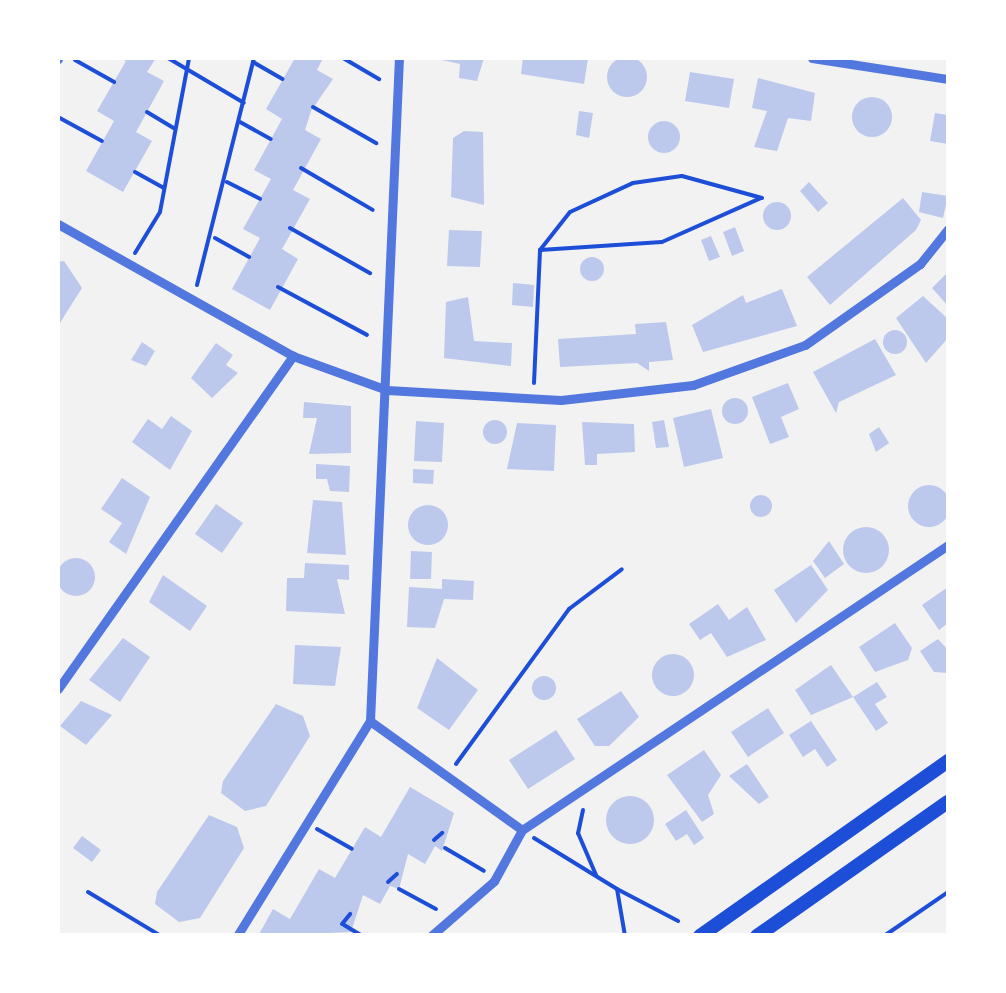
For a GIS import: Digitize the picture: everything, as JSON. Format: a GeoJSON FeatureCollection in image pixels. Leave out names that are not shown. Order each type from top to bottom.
{"type":"FeatureCollection","features":[{"type":"Feature","properties":{"kind":"main road"},"geometry":{"type":"LineString","coordinates":[[700,936],[948,762]]}},
{"type":"Feature","properties":{"kind":"main road"},"geometry":{"type":"LineString","coordinates":[[757,936],[948,802]]}},
{"type":"Feature","properties":{"kind":"street"},"geometry":{"type":"LineString","coordinates":[[237,936],[370,721],[399,58]]}},
{"type":"Feature","properties":{"kind":"street"},"geometry":{"type":"LineString","coordinates":[[812,58],[948,79]]}},
{"type":"Feature","properties":{"kind":"street"},"geometry":{"type":"LineString","coordinates":[[58,224],[293,356],[387,390],[534,398],[692,385],[805,345],[920,264],[948,230]]}},
{"type":"Feature","properties":{"kind":"street"},"geometry":{"type":"LineString","coordinates":[[58,689],[293,356]]}},
{"type":"Feature","properties":{"kind":"street"},"geometry":{"type":"LineString","coordinates":[[431,936],[494,882],[522,830],[948,545]]}},
{"type":"Feature","properties":{"kind":"street"},"geometry":{"type":"LineString","coordinates":[[370,721],[522,830]]}},
{"type":"Feature","properties":{"kind":"path"},"geometry":{"type":"LineString","coordinates":[[70,58],[114,82]]}},
{"type":"Feature","properties":{"kind":"path"},"geometry":{"type":"LineString","coordinates":[[168,58],[244,103]]}},
{"type":"Feature","properties":{"kind":"path"},"geometry":{"type":"LineString","coordinates":[[129,264],[164,188],[190,58]]}},
{"type":"Feature","properties":{"kind":"path"},"geometry":{"type":"LineString","coordinates":[[343,58],[380,79]]}},
{"type":"Feature","properties":{"kind":"path"},"geometry":{"type":"LineString","coordinates":[[198,284],[214,238],[253,60],[283,79]]}},
{"type":"Feature","properties":{"kind":"path"},"geometry":{"type":"LineString","coordinates":[[313,108],[376,143]]}},
{"type":"Feature","properties":{"kind":"path"},"geometry":{"type":"LineString","coordinates":[[147,112],[174,128]]}},
{"type":"Feature","properties":{"kind":"path"},"geometry":{"type":"LineString","coordinates":[[58,117],[102,141]]}},
{"type":"Feature","properties":{"kind":"path"},"geometry":{"type":"LineString","coordinates":[[240,122],[271,139]]}},
{"type":"Feature","properties":{"kind":"path"},"geometry":{"type":"LineString","coordinates":[[301,168],[373,210]]}},
{"type":"Feature","properties":{"kind":"path"},"geometry":{"type":"LineString","coordinates":[[135,172],[164,188]]}},
{"type":"Feature","properties":{"kind":"path"},"geometry":{"type":"LineString","coordinates":[[534,398],[540,250],[570,212],[633,183],[682,176],[762,198],[662,242],[540,250]]}},
{"type":"Feature","properties":{"kind":"path"},"geometry":{"type":"LineString","coordinates":[[227,182],[260,199]]}},
{"type":"Feature","properties":{"kind":"path"},"geometry":{"type":"LineString","coordinates":[[290,228],[370,273]]}},
{"type":"Feature","properties":{"kind":"path"},"geometry":{"type":"LineString","coordinates":[[214,238],[249,257]]}},
{"type":"Feature","properties":{"kind":"path"},"geometry":{"type":"LineString","coordinates":[[278,287],[367,334]]}},
{"type":"Feature","properties":{"kind":"path"},"geometry":{"type":"LineString","coordinates":[[448,776],[569,609],[622,569]]}},
{"type":"Feature","properties":{"kind":"path"},"geometry":{"type":"LineString","coordinates":[[583,810],[578,833],[596,876]]}},
{"type":"Feature","properties":{"kind":"path"},"geometry":{"type":"LineString","coordinates":[[522,830],[617,889],[678,921]]}},
{"type":"Feature","properties":{"kind":"path"},"geometry":{"type":"LineString","coordinates":[[320,831],[352,849]]}},
{"type":"Feature","properties":{"kind":"path"},"geometry":{"type":"LineString","coordinates":[[434,840],[442,832]]}},
{"type":"Feature","properties":{"kind":"path"},"geometry":{"type":"LineString","coordinates":[[446,848],[484,870]]}},
{"type":"Feature","properties":{"kind":"path"},"geometry":{"type":"LineString","coordinates":[[388,882],[396,874]]}},
{"type":"Feature","properties":{"kind":"path"},"geometry":{"type":"LineString","coordinates":[[398,888],[436,909]]}},
{"type":"Feature","properties":{"kind":"path"},"geometry":{"type":"LineString","coordinates":[[617,889],[625,936]]}},
{"type":"Feature","properties":{"kind":"path"},"geometry":{"type":"LineString","coordinates":[[88,892],[161,936]]}},
{"type":"Feature","properties":{"kind":"path"},"geometry":{"type":"LineString","coordinates":[[884,936],[948,892]]}},
{"type":"Feature","properties":{"kind":"path"},"geometry":{"type":"LineString","coordinates":[[350,914],[343,924],[362,936]]}},
{"type":"Feature","properties":{"kind":"path"},"geometry":{"type":"LineString","coordinates":[[86,936],[124,936]]}},
{"type":"Feature","properties":{"kind":"building"},"geometry":{"type":"Polygon","coordinates":[[[627,57],[641,63],[647,77],[641,91],[627,97],[613,91],[607,77],[613,63],[627,57]]]}},
{"type":"Feature","properties":{"kind":"building"},"geometry":{"type":"Polygon","coordinates":[[[119,58],[156,58],[147,72],[164,81],[136,132],[152,141],[123,192],[86,171],[114,121],[97,111],[126,61],[119,58]]]}},
{"type":"Feature","properties":{"kind":"building"},"geometry":{"type":"Polygon","coordinates":[[[295,58],[323,58],[317,70],[333,79],[311,111],[305,130],[321,139],[293,190],[310,199],[282,249],[298,259],[270,310],[232,289],[260,238],[243,229],[271,179],[254,170],[282,119],[266,109],[295,58]]]}},
{"type":"Feature","properties":{"kind":"building"},"geometry":{"type":"Polygon","coordinates":[[[433,58],[484,58],[477,81],[459,78],[460,64],[433,58]]]}},
{"type":"Feature","properties":{"kind":"building"},"geometry":{"type":"Polygon","coordinates":[[[523,58],[588,58],[584,84],[521,74],[523,58]]]}},
{"type":"Feature","properties":{"kind":"building"},"geometry":{"type":"Polygon","coordinates":[[[690,72],[734,79],[729,108],[685,101],[690,72]]]}},
{"type":"Feature","properties":{"kind":"building"},"geometry":{"type":"Polygon","coordinates":[[[758,78],[815,93],[811,121],[788,118],[777,151],[754,147],[767,111],[752,108],[758,78]]]}},
{"type":"Feature","properties":{"kind":"building"},"geometry":{"type":"Polygon","coordinates":[[[872,97],[886,103],[892,117],[886,131],[872,137],[858,131],[852,117],[858,103],[872,97]]]}},
{"type":"Feature","properties":{"kind":"building"},"geometry":{"type":"Polygon","coordinates":[[[579,111],[593,113],[589,138],[576,135],[579,111]]]}},
{"type":"Feature","properties":{"kind":"building"},"geometry":{"type":"Polygon","coordinates":[[[935,113],[948,115],[948,144],[930,141],[935,113]]]}},
{"type":"Feature","properties":{"kind":"building"},"geometry":{"type":"Polygon","coordinates":[[[664,121],[676,125],[680,137],[676,149],[664,153],[652,149],[648,137],[652,125],[664,121]]]}},
{"type":"Feature","properties":{"kind":"building"},"geometry":{"type":"Polygon","coordinates":[[[464,131],[483,132],[484,205],[451,197],[453,138],[464,131]]]}},
{"type":"Feature","properties":{"kind":"building"},"geometry":{"type":"Polygon","coordinates":[[[809,182],[828,203],[818,212],[800,191],[809,182]]]}},
{"type":"Feature","properties":{"kind":"building"},"geometry":{"type":"Polygon","coordinates":[[[922,192],[948,196],[943,218],[919,212],[922,192]]]}},
{"type":"Feature","properties":{"kind":"building"},"geometry":{"type":"Polygon","coordinates":[[[903,198],[921,220],[916,230],[830,305],[807,277],[903,198]]]}},
{"type":"Feature","properties":{"kind":"building"},"geometry":{"type":"Polygon","coordinates":[[[777,202],[787,206],[791,216],[787,226],[777,230],[767,226],[763,216],[767,206],[777,202]]]}},
{"type":"Feature","properties":{"kind":"building"},"geometry":{"type":"Polygon","coordinates":[[[735,227],[744,251],[732,256],[723,232],[735,227]]]}},
{"type":"Feature","properties":{"kind":"building"},"geometry":{"type":"Polygon","coordinates":[[[449,230],[482,231],[480,267],[447,266],[449,230]]]}},
{"type":"Feature","properties":{"kind":"building"},"geometry":{"type":"Polygon","coordinates":[[[711,236],[720,257],[709,261],[701,240],[711,236]]]}},
{"type":"Feature","properties":{"kind":"building"},"geometry":{"type":"Polygon","coordinates":[[[592,257],[601,260],[601,278],[592,281],[583,278],[580,269],[583,260],[592,257]]]}},
{"type":"Feature","properties":{"kind":"building"},"geometry":{"type":"Polygon","coordinates":[[[64,261],[82,288],[58,326],[58,262],[64,261]]]}},
{"type":"Feature","properties":{"kind":"building"},"geometry":{"type":"Polygon","coordinates":[[[948,272],[948,306],[932,288],[948,272]]]}},
{"type":"Feature","properties":{"kind":"building"},"geometry":{"type":"Polygon","coordinates":[[[513,283],[534,285],[533,307],[512,305],[513,283]]]}},
{"type":"Feature","properties":{"kind":"building"},"geometry":{"type":"Polygon","coordinates":[[[782,289],[797,326],[703,352],[692,325],[743,295],[746,303],[782,289]]]}},
{"type":"Feature","properties":{"kind":"building"},"geometry":{"type":"Polygon","coordinates":[[[923,296],[948,319],[948,338],[926,363],[896,318],[923,296]]]}},
{"type":"Feature","properties":{"kind":"building"},"geometry":{"type":"Polygon","coordinates":[[[468,297],[474,341],[512,343],[511,366],[444,358],[446,302],[468,297]]]}},
{"type":"Feature","properties":{"kind":"building"},"geometry":{"type":"Polygon","coordinates":[[[666,322],[673,360],[649,362],[649,371],[637,363],[560,367],[558,339],[636,334],[635,324],[666,322]]]}},
{"type":"Feature","properties":{"kind":"building"},"geometry":{"type":"Polygon","coordinates":[[[895,330],[904,333],[904,351],[895,354],[886,351],[883,342],[886,333],[895,330]]]}},
{"type":"Feature","properties":{"kind":"building"},"geometry":{"type":"Polygon","coordinates":[[[875,339],[896,375],[839,402],[836,413],[813,372],[875,339]]]}},
{"type":"Feature","properties":{"kind":"building"},"geometry":{"type":"Polygon","coordinates":[[[142,342],[155,351],[146,366],[131,360],[142,342]]]}},
{"type":"Feature","properties":{"kind":"building"},"geometry":{"type":"Polygon","coordinates":[[[216,343],[233,355],[226,365],[238,373],[212,398],[191,378],[216,343]]]}},
{"type":"Feature","properties":{"kind":"building"},"geometry":{"type":"Polygon","coordinates":[[[788,383],[799,409],[781,417],[789,437],[770,444],[752,397],[788,383]]]}},
{"type":"Feature","properties":{"kind":"building"},"geometry":{"type":"Polygon","coordinates":[[[735,398],[744,402],[748,411],[744,420],[735,424],[726,420],[722,411],[726,402],[735,398]]]}},
{"type":"Feature","properties":{"kind":"building"},"geometry":{"type":"Polygon","coordinates":[[[304,402],[351,406],[351,453],[309,454],[317,418],[303,418],[304,402]]]}},
{"type":"Feature","properties":{"kind":"building"},"geometry":{"type":"Polygon","coordinates":[[[711,409],[723,458],[684,467],[673,418],[711,409]]]}},
{"type":"Feature","properties":{"kind":"building"},"geometry":{"type":"Polygon","coordinates":[[[171,416],[192,431],[170,470],[132,442],[148,419],[162,429],[171,416]]]}},
{"type":"Feature","properties":{"kind":"building"},"geometry":{"type":"Polygon","coordinates":[[[495,420],[507,432],[495,444],[483,432],[495,420]]]}},
{"type":"Feature","properties":{"kind":"building"},"geometry":{"type":"Polygon","coordinates":[[[664,420],[669,447],[656,448],[652,422],[664,420]]]}},
{"type":"Feature","properties":{"kind":"building"},"geometry":{"type":"Polygon","coordinates":[[[416,421],[444,423],[442,462],[414,461],[416,421]]]}},
{"type":"Feature","properties":{"kind":"building"},"geometry":{"type":"Polygon","coordinates":[[[582,422],[634,424],[635,452],[597,454],[597,465],[585,465],[582,422]]]}},
{"type":"Feature","properties":{"kind":"building"},"geometry":{"type":"Polygon","coordinates":[[[517,423],[556,425],[554,471],[507,469],[517,423]]]}},
{"type":"Feature","properties":{"kind":"building"},"geometry":{"type":"Polygon","coordinates":[[[879,427],[889,443],[876,452],[869,434],[879,427]]]}},
{"type":"Feature","properties":{"kind":"building"},"geometry":{"type":"Polygon","coordinates":[[[316,464],[350,466],[349,492],[330,491],[327,479],[316,479],[316,464]]]}},
{"type":"Feature","properties":{"kind":"building"},"geometry":{"type":"Polygon","coordinates":[[[413,469],[434,470],[433,484],[413,483],[413,469]]]}},
{"type":"Feature","properties":{"kind":"building"},"geometry":{"type":"Polygon","coordinates":[[[122,478],[150,497],[126,554],[109,542],[122,523],[101,509],[122,478]]]}},
{"type":"Feature","properties":{"kind":"building"},"geometry":{"type":"Polygon","coordinates":[[[929,485],[944,491],[950,506],[944,521],[929,527],[914,521],[908,506],[914,491],[929,485]]]}},
{"type":"Feature","properties":{"kind":"building"},"geometry":{"type":"Polygon","coordinates":[[[761,495],[769,498],[769,514],[761,517],[753,514],[750,506],[753,498],[761,495]]]}},
{"type":"Feature","properties":{"kind":"building"},"geometry":{"type":"Polygon","coordinates":[[[313,500],[342,502],[346,555],[307,553],[313,500]]]}},
{"type":"Feature","properties":{"kind":"building"},"geometry":{"type":"Polygon","coordinates":[[[216,504],[243,523],[222,553],[195,534],[216,504]]]}},
{"type":"Feature","properties":{"kind":"building"},"geometry":{"type":"Polygon","coordinates":[[[428,505],[442,511],[448,525],[442,539],[428,545],[414,539],[408,525],[414,511],[428,505]]]}},
{"type":"Feature","properties":{"kind":"building"},"geometry":{"type":"Polygon","coordinates":[[[866,527],[882,534],[889,550],[882,566],[866,573],[850,566],[843,550],[850,534],[866,527]]]}},
{"type":"Feature","properties":{"kind":"building"},"geometry":{"type":"Polygon","coordinates":[[[829,541],[844,564],[825,578],[813,561],[829,541]]]}},
{"type":"Feature","properties":{"kind":"building"},"geometry":{"type":"Polygon","coordinates":[[[411,551],[432,552],[431,579],[410,579],[411,551]]]}},
{"type":"Feature","properties":{"kind":"building"},"geometry":{"type":"Polygon","coordinates":[[[76,558],[89,564],[95,577],[89,590],[76,596],[63,590],[57,577],[63,564],[76,558]]]}},
{"type":"Feature","properties":{"kind":"building"},"geometry":{"type":"Polygon","coordinates":[[[305,563],[349,565],[349,580],[337,579],[345,614],[286,611],[287,578],[304,578],[305,563]]]}},
{"type":"Feature","properties":{"kind":"building"},"geometry":{"type":"Polygon","coordinates":[[[811,565],[828,590],[796,623],[774,590],[811,565]]]}},
{"type":"Feature","properties":{"kind":"building"},"geometry":{"type":"Polygon","coordinates":[[[163,575],[207,606],[190,631],[149,602],[163,575]]]}},
{"type":"Feature","properties":{"kind":"building"},"geometry":{"type":"Polygon","coordinates":[[[442,579],[474,581],[473,600],[444,599],[435,628],[407,627],[409,587],[442,589],[442,579]]]}},
{"type":"Feature","properties":{"kind":"building"},"geometry":{"type":"Polygon","coordinates":[[[948,587],[948,623],[939,630],[922,605],[948,587]]]}},
{"type":"Feature","properties":{"kind":"building"},"geometry":{"type":"Polygon","coordinates":[[[718,604],[729,620],[747,607],[766,640],[727,657],[711,633],[700,640],[689,624],[718,604]]]}},
{"type":"Feature","properties":{"kind":"building"},"geometry":{"type":"Polygon","coordinates":[[[895,623],[912,648],[908,660],[875,672],[859,647],[895,623]]]}},
{"type":"Feature","properties":{"kind":"building"},"geometry":{"type":"Polygon","coordinates":[[[123,638],[150,657],[120,702],[89,680],[123,638]]]}},
{"type":"Feature","properties":{"kind":"building"},"geometry":{"type":"Polygon","coordinates":[[[938,639],[948,650],[948,673],[934,672],[920,651],[938,639]]]}},
{"type":"Feature","properties":{"kind":"building"},"geometry":{"type":"Polygon","coordinates":[[[295,645],[341,647],[335,686],[293,684],[295,645]]]}},
{"type":"Feature","properties":{"kind":"building"},"geometry":{"type":"Polygon","coordinates":[[[673,654],[688,660],[694,675],[688,690],[673,696],[658,690],[652,675],[658,660],[673,654]]]}},
{"type":"Feature","properties":{"kind":"building"},"geometry":{"type":"Polygon","coordinates":[[[437,658],[478,690],[449,730],[417,708],[437,658]]]}},
{"type":"Feature","properties":{"kind":"building"},"geometry":{"type":"Polygon","coordinates":[[[831,665],[853,697],[811,715],[795,690],[831,665]]]}},
{"type":"Feature","properties":{"kind":"building"},"geometry":{"type":"Polygon","coordinates":[[[544,676],[553,679],[553,697],[544,700],[535,697],[532,688],[535,679],[544,676]]]}},
{"type":"Feature","properties":{"kind":"building"},"geometry":{"type":"Polygon","coordinates":[[[877,682],[887,697],[875,704],[888,723],[876,731],[853,697],[877,682]]]}},
{"type":"Feature","properties":{"kind":"building"},"geometry":{"type":"Polygon","coordinates":[[[621,691],[639,717],[609,746],[595,746],[577,719],[621,691]]]}},
{"type":"Feature","properties":{"kind":"building"},"geometry":{"type":"Polygon","coordinates":[[[81,701],[112,715],[86,745],[60,726],[81,701]]]}},
{"type":"Feature","properties":{"kind":"building"},"geometry":{"type":"Polygon","coordinates":[[[276,704],[303,716],[310,736],[266,806],[245,811],[221,793],[223,781],[276,704]]]}},
{"type":"Feature","properties":{"kind":"building"},"geometry":{"type":"Polygon","coordinates":[[[768,708],[784,733],[748,757],[731,732],[768,708]]]}},
{"type":"Feature","properties":{"kind":"building"},"geometry":{"type":"Polygon","coordinates":[[[811,721],[837,760],[827,767],[815,749],[803,757],[789,735],[811,721]]]}},
{"type":"Feature","properties":{"kind":"building"},"geometry":{"type":"Polygon","coordinates":[[[556,730],[575,759],[528,789],[509,760],[556,730]]]}},
{"type":"Feature","properties":{"kind":"building"},"geometry":{"type":"Polygon","coordinates":[[[704,750],[721,775],[708,795],[714,814],[702,822],[667,775],[704,750]]]}},
{"type":"Feature","properties":{"kind":"building"},"geometry":{"type":"Polygon","coordinates":[[[747,764],[769,797],[759,804],[729,776],[747,764]]]}},
{"type":"Feature","properties":{"kind":"building"},"geometry":{"type":"Polygon","coordinates":[[[410,787],[454,813],[442,851],[435,846],[425,864],[408,854],[399,889],[390,886],[380,904],[363,895],[351,932],[258,936],[273,909],[290,919],[319,869],[335,878],[365,827],[381,837],[410,787]]]}},
{"type":"Feature","properties":{"kind":"building"},"geometry":{"type":"Polygon","coordinates":[[[630,796],[647,803],[654,820],[647,837],[630,844],[613,837],[606,820],[613,803],[630,796]]]}},
{"type":"Feature","properties":{"kind":"building"},"geometry":{"type":"Polygon","coordinates":[[[686,810],[704,838],[694,845],[687,834],[676,841],[665,824],[686,810]]]}},
{"type":"Feature","properties":{"kind":"building"},"geometry":{"type":"Polygon","coordinates":[[[209,815],[237,827],[244,848],[200,918],[179,922],[155,904],[157,892],[209,815]]]}},
{"type":"Feature","properties":{"kind":"building"},"geometry":{"type":"Polygon","coordinates":[[[82,836],[101,850],[92,862],[73,848],[82,836]]]}}]}
